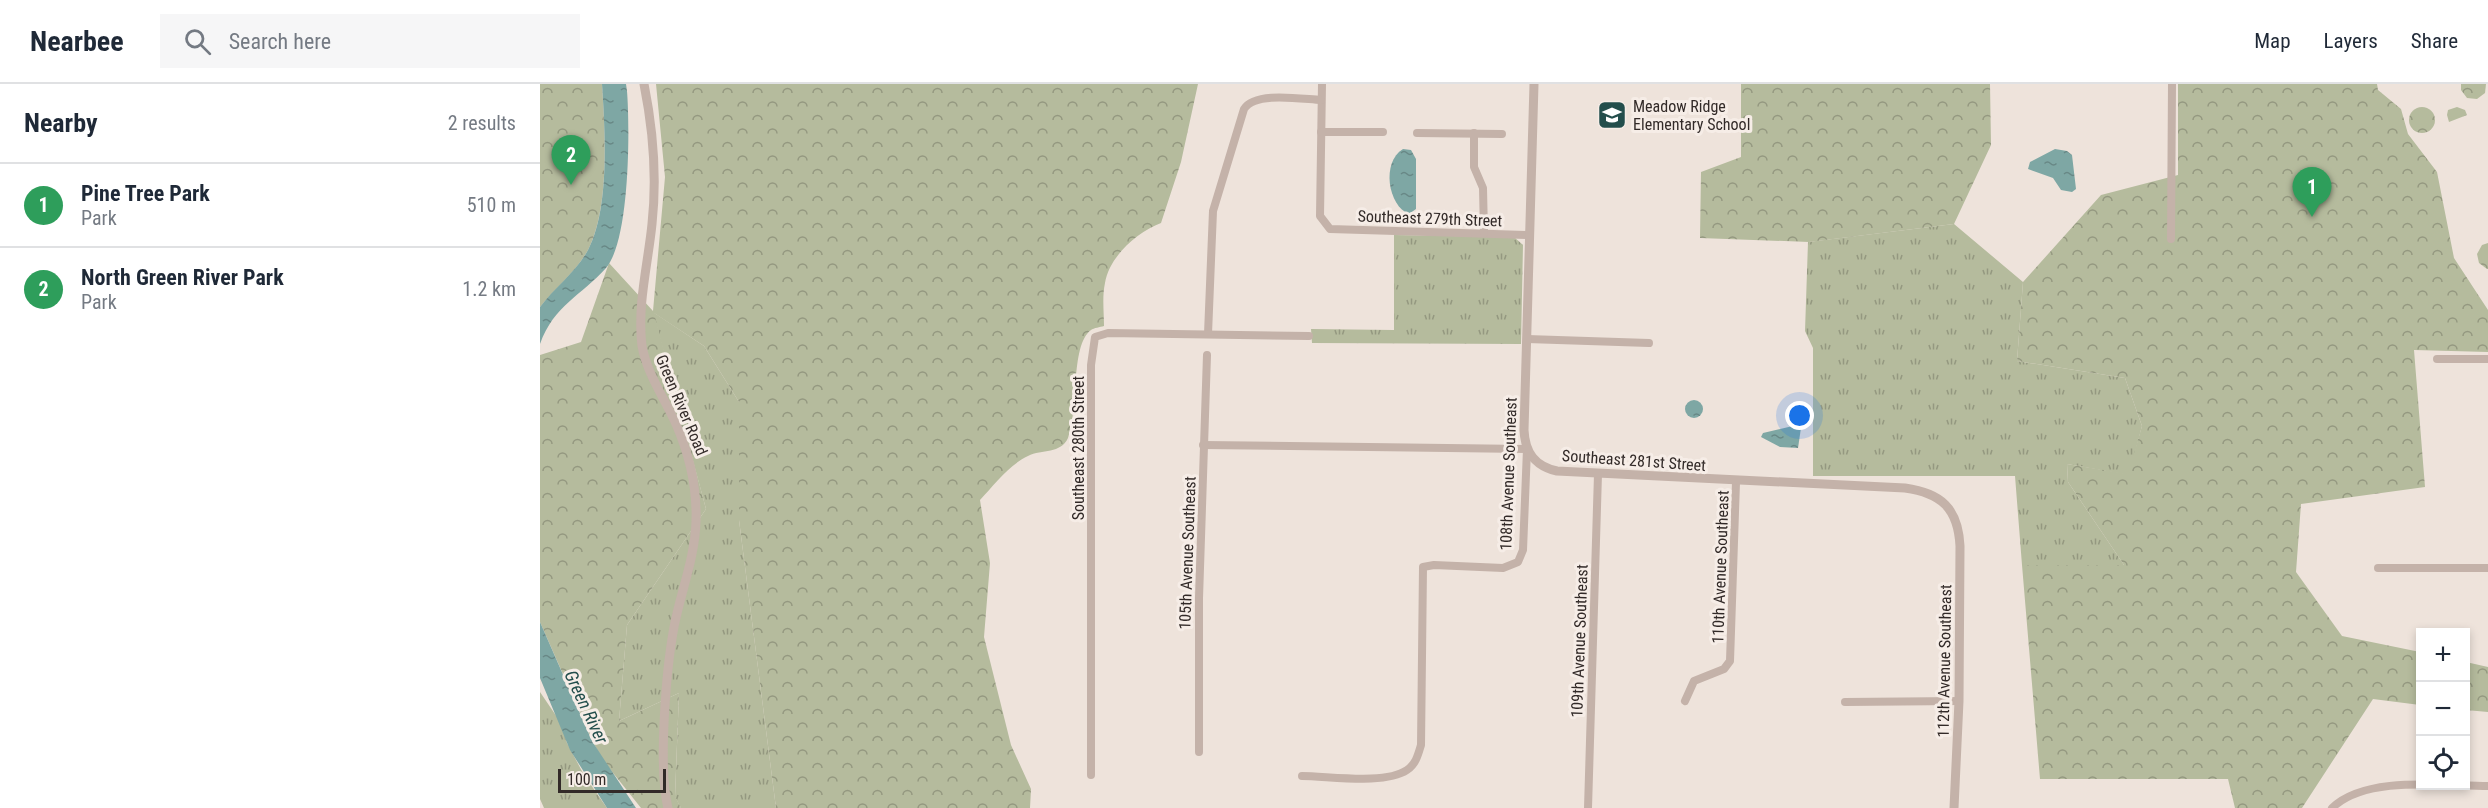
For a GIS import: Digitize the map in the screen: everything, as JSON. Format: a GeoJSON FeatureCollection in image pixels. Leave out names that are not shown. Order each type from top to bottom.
{"type":"FeatureCollection","features":[{"type":"Feature","properties":{"kind":"street","name":"Green River Road"},"geometry":{"type":"LineString","coordinates":[[644,84],[651,133],[654,191],[642,303],[643,347],[648,368],[676,424],[688,456],[694,477],[696,507],[694,553],[674,627],[669,669],[664,776],[668,808]]}},
{"type":"Feature","properties":{"kind":"street"},"geometry":{"type":"LineString","coordinates":[[1322,84],[1321,132],[1383,132]]}},
{"type":"Feature","properties":{"kind":"street","name":"108th Avenue Southeast"},"geometry":{"type":"LineString","coordinates":[[1302,776],[1382,777],[1407,770],[1417,759],[1420,745],[1423,567],[1434,565],[1503,568],[1518,562],[1523,550],[1527,449],[1524,430],[1534,84]]}},
{"type":"Feature","properties":{"kind":"street"},"geometry":{"type":"LineString","coordinates":[[2171,239],[2172,84]]}},
{"type":"Feature","properties":{"kind":"street"},"geometry":{"type":"LineString","coordinates":[[1208,334],[1213,211],[1248,103],[1262,98],[1321,100]]}},
{"type":"Feature","properties":{"kind":"street","name":"Southeast 279th Street"},"geometry":{"type":"LineString","coordinates":[[1321,132],[1320,216],[1330,229],[1530,235]]}},
{"type":"Feature","properties":{"kind":"street"},"geometry":{"type":"LineString","coordinates":[[1417,133],[1502,134]]}},
{"type":"Feature","properties":{"kind":"street"},"geometry":{"type":"LineString","coordinates":[[1474,133],[1475,171],[1483,188],[1484,233]]}},
{"type":"Feature","properties":{"kind":"street","name":"Southeast 280th Street"},"geometry":{"type":"LineString","coordinates":[[1091,775],[1093,343],[1099,334],[1108,333],[1310,336]]}},
{"type":"Feature","properties":{"kind":"street"},"geometry":{"type":"LineString","coordinates":[[1527,339],[1649,343]]}},
{"type":"Feature","properties":{"kind":"street","name":"105th Avenue Southeast"},"geometry":{"type":"LineString","coordinates":[[1199,752],[1197,677],[1207,355]]}},
{"type":"Feature","properties":{"kind":"street"},"geometry":{"type":"LineString","coordinates":[[2437,359],[2488,359]]}},
{"type":"Feature","properties":{"kind":"street"},"geometry":{"type":"LineString","coordinates":[[1203,445],[1527,449]]}},
{"type":"Feature","properties":{"kind":"street","name":"Southeast 281st Street"},"geometry":{"type":"LineString","coordinates":[[1527,449],[1532,459],[1546,469],[1736,482],[1919,490],[1941,499],[1953,515]]}},
{"type":"Feature","properties":{"kind":"street","name":"109th Avenue Southeast"},"geometry":{"type":"LineString","coordinates":[[1588,808],[1598,474]]}},
{"type":"Feature","properties":{"kind":"street","name":"110th Avenue Southeast"},"geometry":{"type":"LineString","coordinates":[[1685,701],[1694,681],[1724,669],[1730,661],[1736,482]]}},
{"type":"Feature","properties":{"kind":"street","name":"112th Avenue Southeast"},"geometry":{"type":"LineString","coordinates":[[1953,515],[1960,546],[1959,701],[1954,808]]}},
{"type":"Feature","properties":{"kind":"street"},"geometry":{"type":"LineString","coordinates":[[2378,568],[2488,568]]}},
{"type":"Feature","properties":{"kind":"street"},"geometry":{"type":"LineString","coordinates":[[1845,702],[1959,701]]}},
{"type":"Feature","properties":{"kind":"street"},"geometry":{"type":"LineString","coordinates":[[2332,808],[2346,798],[2370,789],[2488,786]]}},
{"type":"Feature","properties":{"kind":"green space"},"geometry":{"type":"Polygon","coordinates":[[[540,84],[602,84],[605,146],[600,213],[588,250],[578,266],[540,307],[540,84]]]}},
{"type":"Feature","properties":{"kind":"green space"},"geometry":{"type":"Polygon","coordinates":[[[656,84],[1198,84],[1181,162],[1161,223],[1134,239],[1118,255],[1105,283],[1104,326],[1091,330],[1084,338],[1077,364],[1073,412],[1068,438],[1061,447],[1033,454],[1021,460],[1002,476],[980,500],[990,563],[984,637],[1011,745],[1031,789],[1030,808],[776,808],[739,520],[739,402],[704,346],[654,313],[706,509],[627,625],[619,721],[679,693],[675,796],[681,808],[641,808],[602,759],[592,740],[540,622],[540,355],[581,342],[609,263],[653,311],[665,177],[656,84]]]}},
{"type":"Feature","properties":{"kind":"green space"},"geometry":{"type":"Polygon","coordinates":[[[1741,84],[1990,84],[1991,145],[1954,224],[1809,242],[1700,238],[1701,172],[1741,157],[1741,84]]]}},
{"type":"Feature","properties":{"kind":"green space"},"geometry":{"type":"Polygon","coordinates":[[[2178,84],[2377,84],[2378,90],[2401,109],[2408,134],[2437,172],[2454,258],[2488,310],[2488,352],[2414,350],[2425,487],[2301,504],[2296,572],[2342,636],[2416,651],[2416,704],[2373,699],[2302,808],[2235,808],[2228,779],[2040,779],[2022,565],[2124,565],[2068,482],[2067,464],[2128,474],[2142,426],[2125,378],[2017,361],[2023,282],[2101,195],[2178,175],[2178,84]]]}},
{"type":"Feature","properties":{"kind":"green space"},"geometry":{"type":"Polygon","coordinates":[[[2461,84],[2486,84],[2485,93],[2477,99],[2467,98],[2461,90],[2461,84]]]}},
{"type":"Feature","properties":{"kind":"green space"},"geometry":{"type":"Polygon","coordinates":[[[2422,107],[2431,111],[2435,120],[2431,129],[2422,133],[2413,129],[2409,120],[2413,111],[2422,107]]]}},
{"type":"Feature","properties":{"kind":"green space"},"geometry":{"type":"Polygon","coordinates":[[[2457,107],[2465,110],[2467,115],[2449,122],[2448,110],[2457,107]]]}},
{"type":"Feature","properties":{"kind":"green space"},"geometry":{"type":"Polygon","coordinates":[[[1954,224],[2023,282],[2017,361],[2125,378],[2142,426],[2129,475],[2067,464],[2068,482],[2124,565],[2022,565],[2015,476],[1813,476],[1813,348],[1805,331],[1808,242],[1954,224]]]}},
{"type":"Feature","properties":{"kind":"green space"},"geometry":{"type":"Polygon","coordinates":[[[1394,235],[1514,237],[1523,245],[1521,344],[1312,343],[1311,329],[1394,330],[1394,235]]]}},
{"type":"Feature","properties":{"kind":"green space"},"geometry":{"type":"Polygon","coordinates":[[[2488,243],[2487,269],[2479,263],[2477,254],[2482,245],[2488,243]]]}},
{"type":"Feature","properties":{"kind":"green space"},"geometry":{"type":"Polygon","coordinates":[[[653,312],[704,346],[739,402],[739,520],[776,808],[681,808],[675,797],[679,693],[619,721],[627,625],[706,509],[653,312]]]}},
{"type":"Feature","properties":{"kind":"green space"},"geometry":{"type":"Polygon","coordinates":[[[2470,663],[2488,667],[2488,712],[2470,710],[2470,663]]]}},
{"type":"Feature","properties":{"kind":"green space"},"geometry":{"type":"Polygon","coordinates":[[[540,692],[561,723],[567,743],[584,775],[607,808],[544,808],[540,799],[540,692]]]}},
{"type":"Feature","properties":{"kind":"water"},"geometry":{"type":"Polygon","coordinates":[[[602,84],[626,84],[627,91],[627,183],[620,234],[614,254],[606,268],[560,310],[540,344],[540,307],[583,258],[595,233],[600,213],[604,169],[602,84]]]}},
{"type":"Feature","properties":{"kind":"water"},"geometry":{"type":"Polygon","coordinates":[[[1403,149],[1411,150],[1416,159],[1416,209],[1409,214],[1396,202],[1390,183],[1392,164],[1396,155],[1403,149]]]}},
{"type":"Feature","properties":{"kind":"water"},"geometry":{"type":"Polygon","coordinates":[[[2055,149],[2067,151],[2072,155],[2076,189],[2072,192],[2061,190],[2053,178],[2028,169],[2030,162],[2055,149]]]}},
{"type":"Feature","properties":{"kind":"water"},"geometry":{"type":"Polygon","coordinates":[[[1694,400],[1700,403],[1703,409],[1700,415],[1694,418],[1688,415],[1685,409],[1688,403],[1694,400]]]}},
{"type":"Feature","properties":{"kind":"water"},"geometry":{"type":"Polygon","coordinates":[[[1797,425],[1801,428],[1798,448],[1780,447],[1761,437],[1763,433],[1797,425]]]}},
{"type":"Feature","properties":{"kind":"water"},"geometry":{"type":"Polygon","coordinates":[[[540,622],[592,741],[636,808],[607,808],[570,750],[540,678],[540,622]]]}},
{"type":"Feature","properties":{"kind":"place","name":"Meadow Ridge Elementary School"},"geometry":{"type":"Point","coordinates":[1612,115]}},
{"type":"Feature","properties":{"kind":"place","name":"North Green River Park"},"geometry":{"type":"Point","coordinates":[571,185]}},
{"type":"Feature","properties":{"kind":"place","name":"Pine Tree Park"},"geometry":{"type":"Point","coordinates":[2312,217]}},
{"type":"Feature","properties":{"kind":"water label","name":"Green River"},"geometry":{"type":"Point","coordinates":[586,707]}}]}
